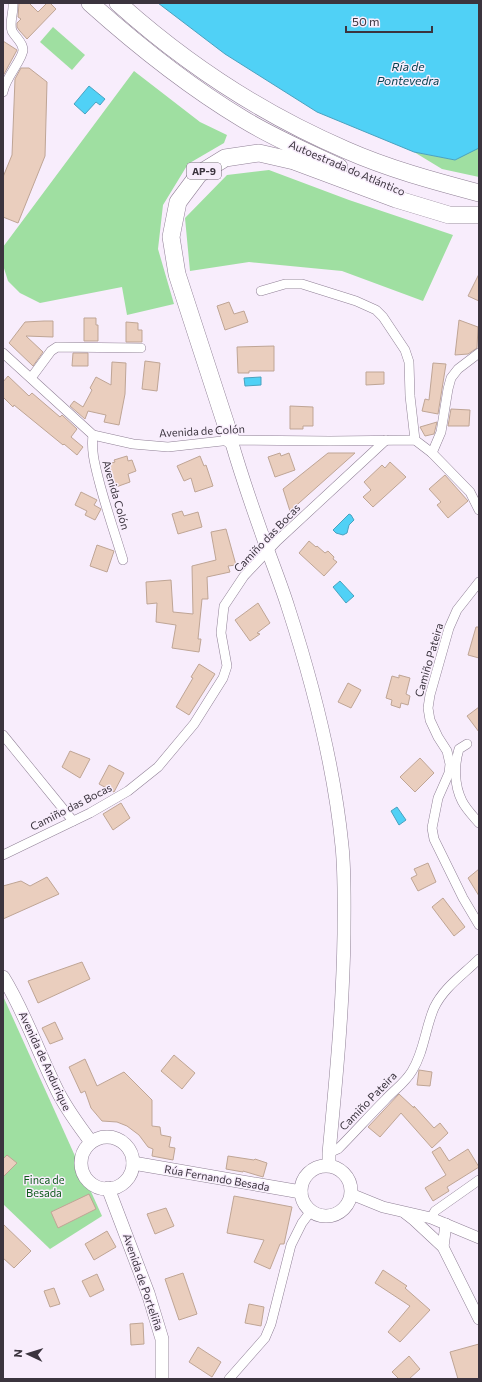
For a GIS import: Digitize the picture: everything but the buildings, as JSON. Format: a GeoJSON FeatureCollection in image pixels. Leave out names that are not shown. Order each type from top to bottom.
{"type":"FeatureCollection","features":[{"type":"Feature","properties":{"kind":"highway","name":"Autoestrada do Atlántico"},"geometry":{"type":"LineString","coordinates":[[90,3],[131,40],[178,77],[244,119],[283,141],[342,168],[413,195],[479,214]]}},
{"type":"Feature","properties":{"kind":"highway","name":"Autoestrada do Atlántico"},"geometry":{"type":"LineString","coordinates":[[118,3],[143,26],[190,62],[253,103],[299,128],[347,151],[419,177],[479,193]]}},
{"type":"Feature","properties":{"kind":"highway","name":"AP-9"},"geometry":{"type":"LineString","coordinates":[[231,440],[177,274],[172,237],[178,202],[199,174],[225,158],[258,153],[294,161],[396,199],[449,215],[479,214]]}},
{"type":"Feature","properties":{"kind":"main road"},"geometry":{"type":"LineString","coordinates":[[231,440],[288,607],[311,685],[328,758],[342,847],[344,919],[343,976],[338,1063],[329,1159],[322,1166],[309,1172],[304,1178],[301,1192],[303,1201],[311,1211],[323,1216],[336,1214],[344,1210],[349,1203],[351,1194],[349,1179],[344,1172],[337,1168],[329,1159]]}},
{"type":"Feature","properties":{"kind":"main road","name":"Avenida de Andurique"},"geometry":{"type":"LineString","coordinates":[[3,977],[23,1012],[59,1093],[72,1116],[91,1142]]}},
{"type":"Feature","properties":{"kind":"main road"},"geometry":{"type":"LineString","coordinates":[[106,1137],[115,1138],[122,1142],[130,1151],[133,1163],[132,1171],[123,1183],[116,1187],[108,1188],[92,1184],[86,1178],[82,1170],[81,1162],[82,1155],[91,1142],[98,1138],[106,1137]]}},
{"type":"Feature","properties":{"kind":"main road","name":"Rúa Fernando Besada"},"geometry":{"type":"LineString","coordinates":[[133,1163],[301,1192]]}},
{"type":"Feature","properties":{"kind":"main road","name":"Avenida de Porteliña"},"geometry":{"type":"LineString","coordinates":[[108,1188],[148,1293],[162,1338],[162,1379]]}},
{"type":"Feature","properties":{"kind":"street"},"geometry":{"type":"LineString","coordinates":[[3,87],[23,49],[21,43],[13,32],[11,25],[14,3]]}},
{"type":"Feature","properties":{"kind":"street"},"geometry":{"type":"LineString","coordinates":[[261,291],[284,284],[302,284],[356,301],[376,310],[383,317],[406,350],[409,362],[410,396],[415,440],[432,453],[470,492],[479,510]]}},
{"type":"Feature","properties":{"kind":"street"},"geometry":{"type":"LineString","coordinates":[[31,378],[51,351],[57,347],[141,348]]}},
{"type":"Feature","properties":{"kind":"street","name":"Avenida de Colón"},"geometry":{"type":"LineString","coordinates":[[3,353],[93,435],[133,444],[168,447],[231,440],[415,440]]}},
{"type":"Feature","properties":{"kind":"street"},"geometry":{"type":"LineString","coordinates":[[432,453],[441,432],[451,378],[458,369],[479,353]]}},
{"type":"Feature","properties":{"kind":"street","name":"Avenida Colón"},"geometry":{"type":"LineString","coordinates":[[93,435],[91,447],[94,462],[123,560]]}},
{"type":"Feature","properties":{"kind":"street","name":"Camiño das Bocas"},"geometry":{"type":"LineString","coordinates":[[3,854],[90,814],[134,787],[158,767],[194,724],[223,678],[227,666],[221,633],[224,606],[244,576],[268,550],[386,440]]}},
{"type":"Feature","properties":{"kind":"street","name":"Camiño Pateira"},"geometry":{"type":"LineString","coordinates":[[479,582],[457,610],[449,628],[430,695],[428,708],[430,720],[447,751],[450,764],[449,773],[438,798],[432,828],[434,839],[463,898],[479,926]]}},
{"type":"Feature","properties":{"kind":"street"},"geometry":{"type":"LineString","coordinates":[[3,735],[73,821]]}},
{"type":"Feature","properties":{"kind":"street"},"geometry":{"type":"LineString","coordinates":[[467,744],[459,748],[455,761],[457,782],[462,800],[479,823]]}},
{"type":"Feature","properties":{"kind":"street","name":"Camiño Pateira"},"geometry":{"type":"LineString","coordinates":[[329,1159],[385,1099],[400,1087],[408,1077],[419,1057],[430,1018],[443,993],[479,959]]}},
{"type":"Feature","properties":{"kind":"street"},"geometry":{"type":"LineString","coordinates":[[431,1218],[435,1211],[479,1180]]}},
{"type":"Feature","properties":{"kind":"street"},"geometry":{"type":"LineString","coordinates":[[351,1194],[383,1208],[431,1218],[479,1238]]}},
{"type":"Feature","properties":{"kind":"street"},"geometry":{"type":"LineString","coordinates":[[229,1379],[265,1338],[271,1324],[291,1245],[302,1223],[311,1211]]}},
{"type":"Feature","properties":{"kind":"street"},"geometry":{"type":"LineString","coordinates":[[403,1211],[442,1247],[479,1320]]}},
{"type":"Feature","properties":{"kind":"street"},"geometry":{"type":"LineString","coordinates":[[442,1247],[446,1224]]}},
{"type":"Feature","properties":{"kind":"green space"},"geometry":{"type":"Polygon","coordinates":[[[53,27],[85,55],[72,70],[40,42],[53,27]]]}},
{"type":"Feature","properties":{"kind":"green space"},"geometry":{"type":"Polygon","coordinates":[[[134,71],[200,122],[227,135],[224,143],[188,164],[163,205],[158,249],[174,304],[127,315],[122,287],[40,303],[20,293],[8,281],[3,265],[3,247],[134,71]]]}},
{"type":"Feature","properties":{"kind":"green space"},"geometry":{"type":"Polygon","coordinates":[[[479,145],[479,177],[442,169],[414,152],[455,160],[479,145]]]}},
{"type":"Feature","properties":{"kind":"green space"},"geometry":{"type":"Polygon","coordinates":[[[269,170],[349,200],[453,235],[423,301],[342,271],[249,262],[190,271],[185,218],[227,175],[269,170]]]}},
{"type":"Feature","properties":{"kind":"green space","name":"Finca de Besada"},"geometry":{"type":"Polygon","coordinates":[[[3,996],[102,1216],[50,1249],[3,1204],[3,996]]]}},
{"type":"Feature","properties":{"kind":"water","name":"Ría de Pontevedra"},"geometry":{"type":"Polygon","coordinates":[[[158,3],[479,3],[479,148],[455,160],[414,152],[317,112],[225,54],[158,3]]]}},
{"type":"Feature","properties":{"kind":"water"},"geometry":{"type":"Polygon","coordinates":[[[89,86],[105,99],[100,105],[96,102],[85,114],[74,104],[89,86]]]}},
{"type":"Feature","properties":{"kind":"water"},"geometry":{"type":"Polygon","coordinates":[[[261,377],[261,385],[245,386],[244,378],[261,377]]]}},
{"type":"Feature","properties":{"kind":"water"},"geometry":{"type":"Polygon","coordinates":[[[349,514],[354,520],[349,525],[347,533],[343,535],[336,533],[333,530],[349,514]]]}},
{"type":"Feature","properties":{"kind":"water"},"geometry":{"type":"Polygon","coordinates":[[[340,581],[354,596],[346,603],[333,587],[340,581]]]}},
{"type":"Feature","properties":{"kind":"water"},"geometry":{"type":"Polygon","coordinates":[[[397,807],[406,820],[399,825],[391,811],[397,807]]]}}]}
